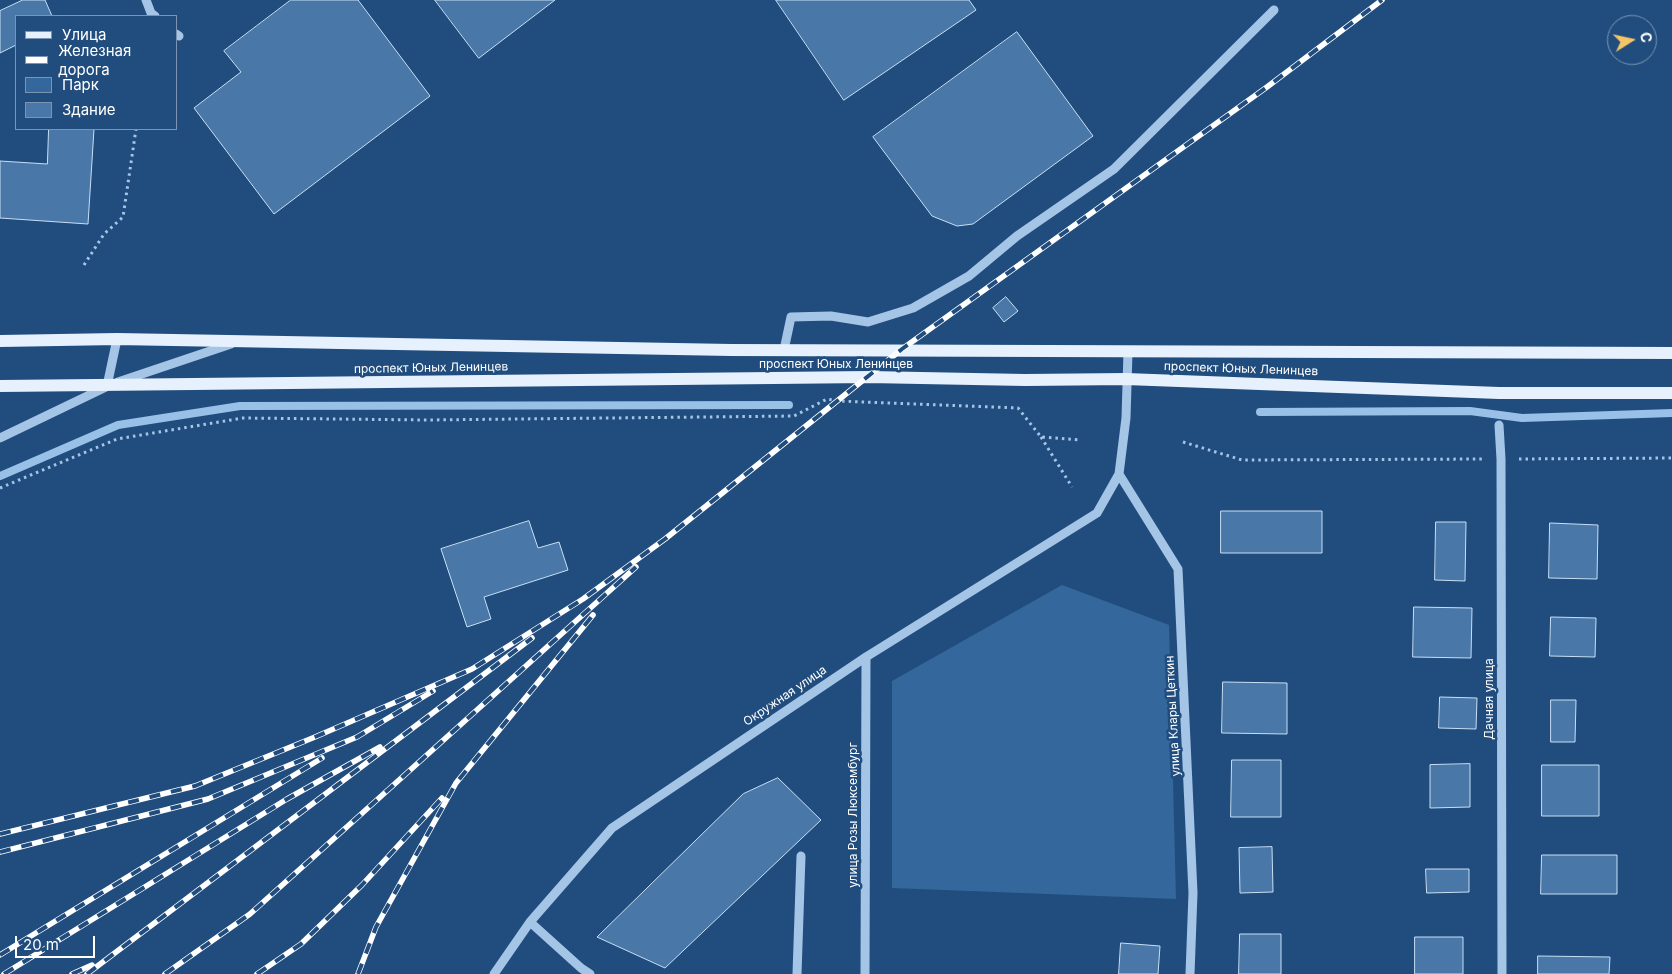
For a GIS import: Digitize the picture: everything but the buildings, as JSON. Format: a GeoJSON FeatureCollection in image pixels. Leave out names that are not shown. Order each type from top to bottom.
{"type":"FeatureCollection","features":[{"type":"Feature","properties":{"kind":"main road","name":"проспект Юных Ленинцев"},"geometry":{"type":"LineString","coordinates":[[0,341],[117,339],[784,350],[1672,353]]}},
{"type":"Feature","properties":{"kind":"main road","name":"проспект Юных Ленинцев"},"geometry":{"type":"LineString","coordinates":[[0,386],[850,377],[1026,380],[1126,379],[1499,393],[1672,393]]}},
{"type":"Feature","properties":{"kind":"street"},"geometry":{"type":"LineString","coordinates":[[146,0],[154,15]]}},
{"type":"Feature","properties":{"kind":"street"},"geometry":{"type":"LineString","coordinates":[[784,350],[791,317],[831,316],[868,322],[913,308],[969,276],[1017,236],[1114,169],[1274,10]]}},
{"type":"Feature","properties":{"kind":"street"},"geometry":{"type":"LineString","coordinates":[[107,386],[117,339]]}},
{"type":"Feature","properties":{"kind":"street"},"geometry":{"type":"LineString","coordinates":[[0,438],[107,386],[239,341]]}},
{"type":"Feature","properties":{"kind":"street"},"geometry":{"type":"LineString","coordinates":[[1119,474],[1126,418],[1128,352]]}},
{"type":"Feature","properties":{"kind":"street","name":"Дачная улица"},"geometry":{"type":"LineString","coordinates":[[1499,425],[1501,459],[1502,974]]}},
{"type":"Feature","properties":{"kind":"street","name":"Окружная улица"},"geometry":{"type":"LineString","coordinates":[[494,974],[530,922],[612,828],[866,657],[1097,513],[1119,474]]}},
{"type":"Feature","properties":{"kind":"street","name":"улица Клары Цеткин"},"geometry":{"type":"LineString","coordinates":[[1119,474],[1178,569],[1193,893],[1190,974]]}},
{"type":"Feature","properties":{"kind":"street","name":"улица Розы Люксембург"},"geometry":{"type":"LineString","coordinates":[[865,974],[866,657]]}},
{"type":"Feature","properties":{"kind":"street"},"geometry":{"type":"LineString","coordinates":[[797,974],[801,856]]}},
{"type":"Feature","properties":{"kind":"street"},"geometry":{"type":"LineString","coordinates":[[530,922],[590,974]]}},
{"type":"Feature","properties":{"kind":"path"},"geometry":{"type":"LineString","coordinates":[[84,264],[104,234],[122,217],[136,130]]}},
{"type":"Feature","properties":{"kind":"path"},"geometry":{"type":"LineString","coordinates":[[0,488],[117,438],[243,418],[426,420],[794,416],[827,399],[1018,408],[1041,437],[1072,487]]}},
{"type":"Feature","properties":{"kind":"path"},"geometry":{"type":"LineString","coordinates":[[1041,437],[1080,440]]}},
{"type":"Feature","properties":{"kind":"path"},"geometry":{"type":"LineString","coordinates":[[1183,442],[1242,460],[1672,458]]}},
{"type":"Feature","properties":{"kind":"green space"},"geometry":{"type":"Polygon","coordinates":[[[1062,585],[1169,625],[1176,899],[892,888],[892,681],[1062,585]]]}},
{"type":"Feature","properties":{"kind":"waterway"},"geometry":{"type":"LineString","coordinates":[[0,476],[118,425],[240,406],[789,405]]}},
{"type":"Feature","properties":{"kind":"waterway"},"geometry":{"type":"LineString","coordinates":[[1260,412],[1470,411],[1522,418],[1672,413]]}},
{"type":"Feature","properties":{"kind":"railway"},"geometry":{"type":"LineString","coordinates":[[0,834],[195,786],[315,737],[472,669],[583,599],[665,539],[902,349],[1267,87],[1382,0]]}},
{"type":"Feature","properties":{"kind":"railway"},"geometry":{"type":"LineString","coordinates":[[165,974],[250,914],[636,567]]}},
{"type":"Feature","properties":{"kind":"railway"},"geometry":{"type":"LineString","coordinates":[[358,974],[376,927],[456,783],[593,615]]}},
{"type":"Feature","properties":{"kind":"railway"},"geometry":{"type":"LineString","coordinates":[[87,974],[532,638]]}},
{"type":"Feature","properties":{"kind":"railway"},"geometry":{"type":"LineString","coordinates":[[0,852],[208,799],[357,737],[433,691]]}},
{"type":"Feature","properties":{"kind":"railway"},"geometry":{"type":"LineString","coordinates":[[4,974],[287,799],[380,747]]}},
{"type":"Feature","properties":{"kind":"railway"},"geometry":{"type":"LineString","coordinates":[[0,955],[322,758]]}},
{"type":"Feature","properties":{"kind":"railway"},"geometry":{"type":"LineString","coordinates":[[257,974],[301,944],[362,885],[442,798]]}},
{"type":"Feature","properties":{"kind":"railway"},"geometry":{"type":"LineString","coordinates":[[72,974],[92,965]]}}]}
